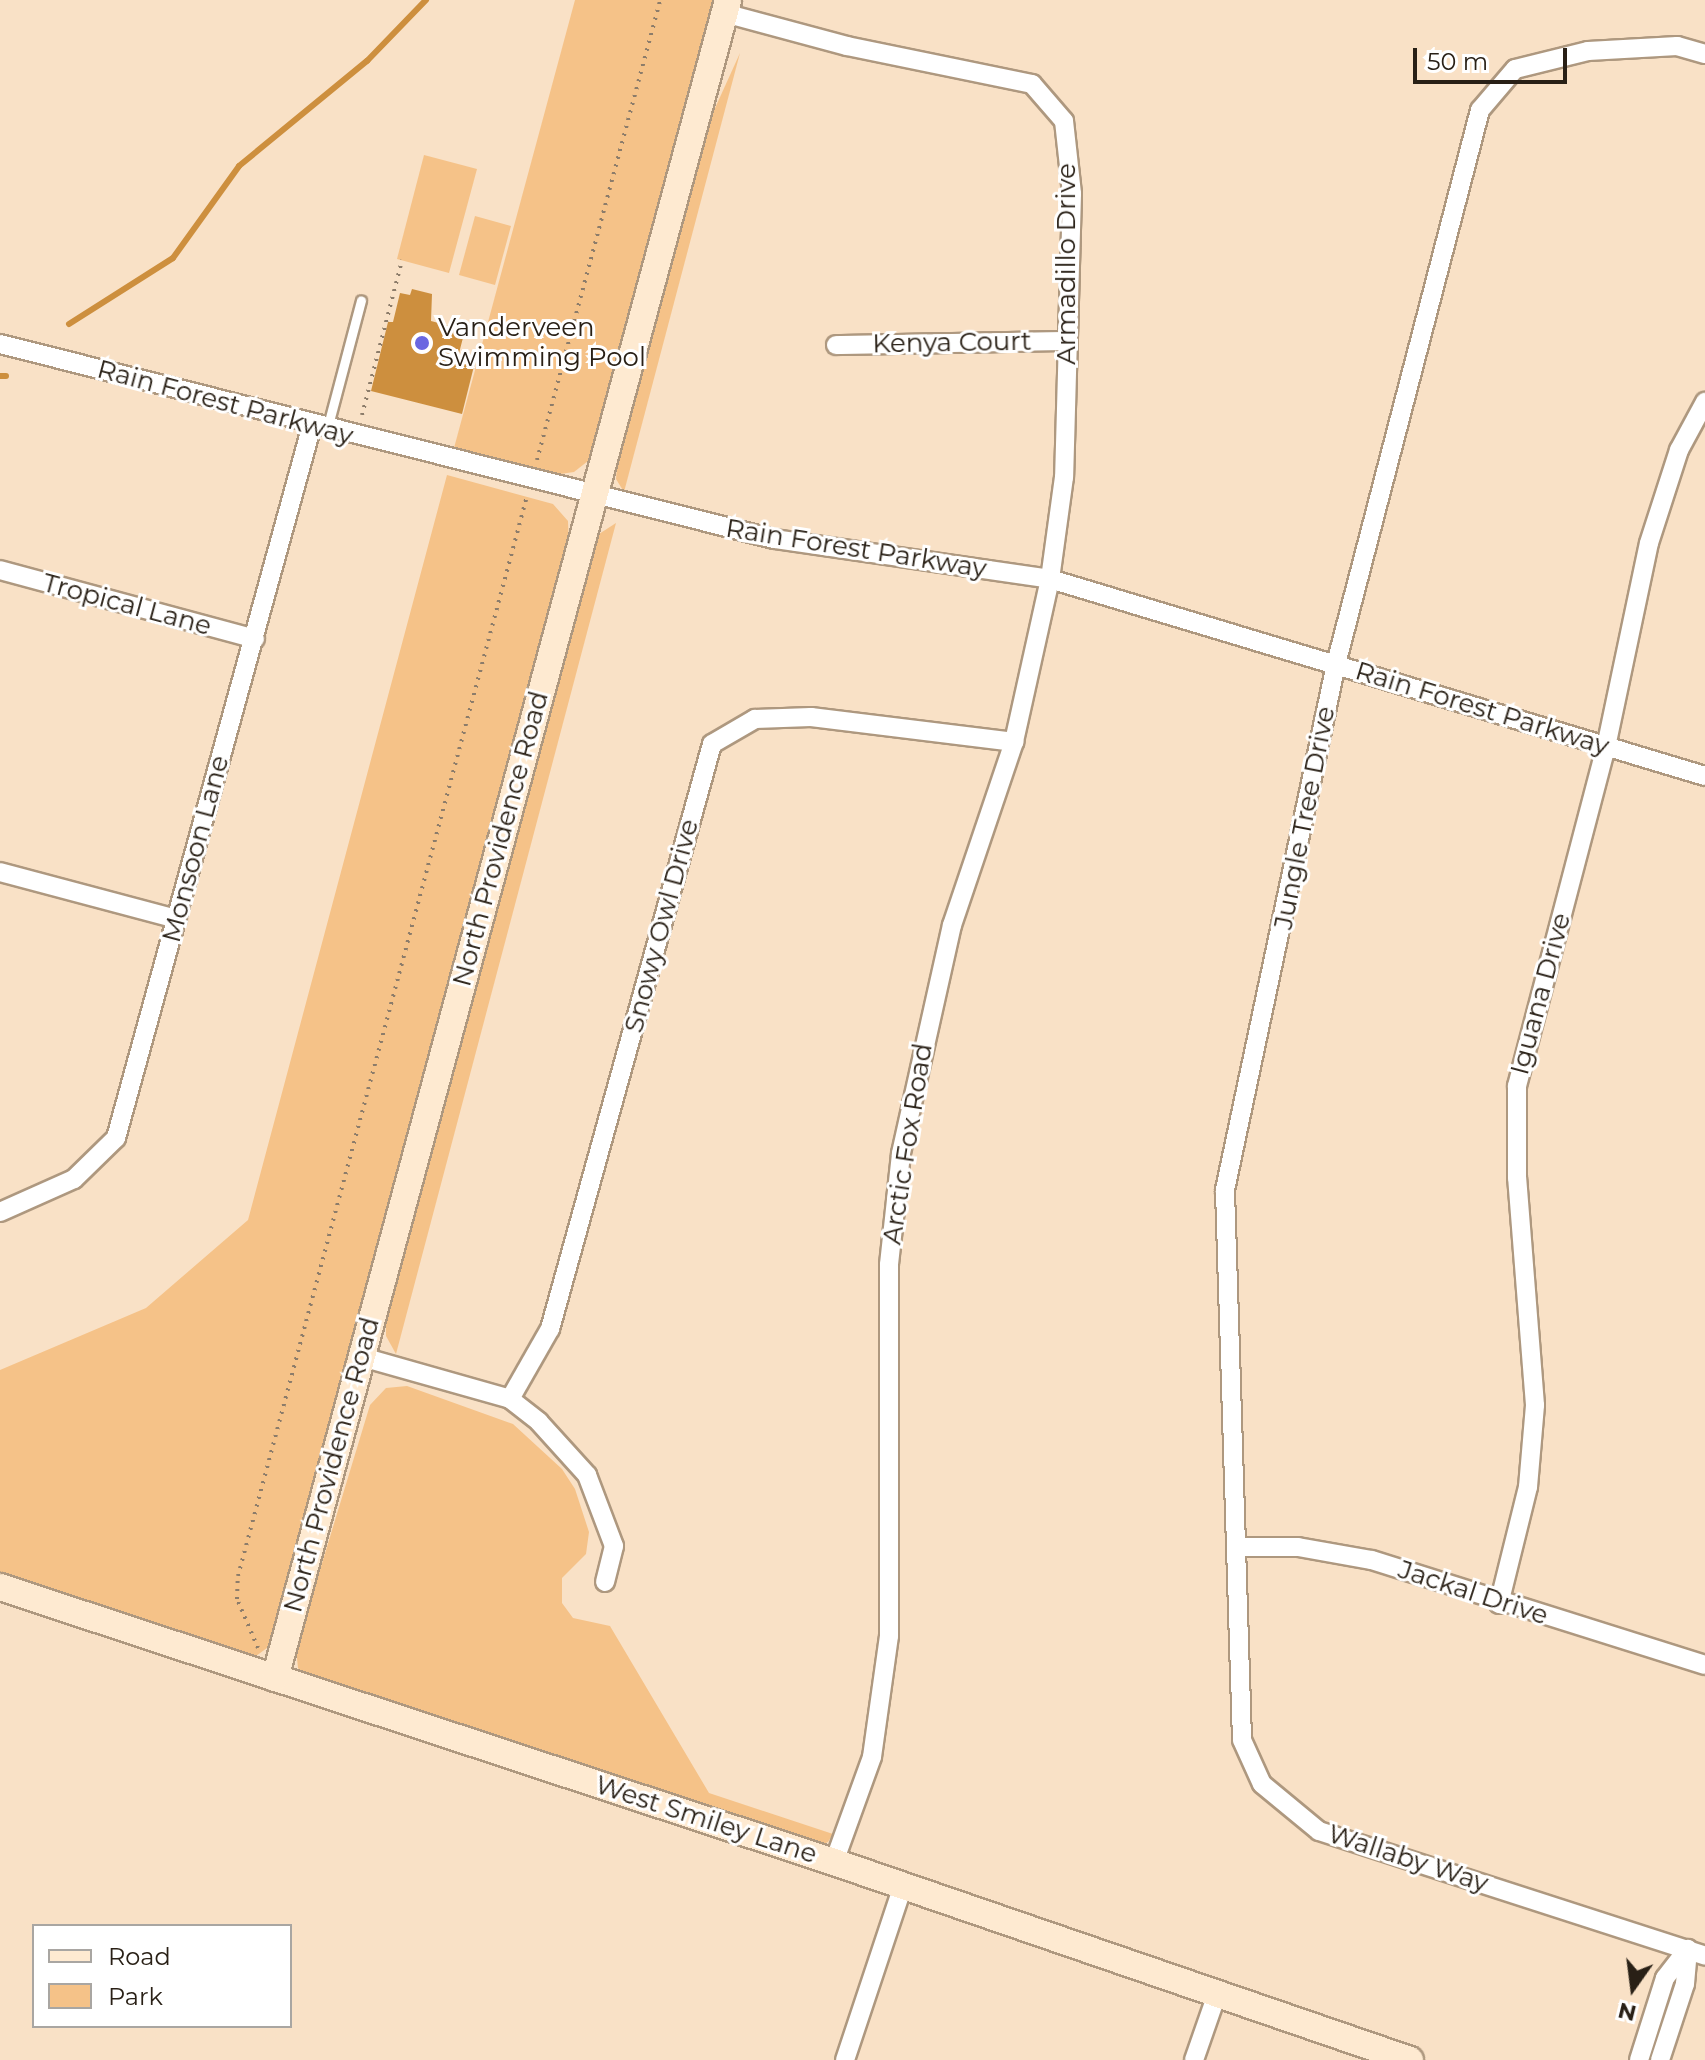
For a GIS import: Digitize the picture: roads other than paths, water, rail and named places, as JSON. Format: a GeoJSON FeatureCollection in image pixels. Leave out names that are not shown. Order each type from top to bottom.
{"type":"FeatureCollection","features":[{"type":"Feature","properties":{"kind":"street","name":"Armadillo Drive"},"geometry":{"type":"LineString","coordinates":[[726,6],[847,46],[1032,84],[1064,121],[1072,194],[1064,477],[1050,579]]}},
{"type":"Feature","properties":{"kind":"street","name":"North Providence Road"},"geometry":{"type":"LineString","coordinates":[[275,1678],[726,6]]}},
{"type":"Feature","properties":{"kind":"street","name":"Jungle Tree Drive"},"geometry":{"type":"LineString","coordinates":[[1236,1547],[1225,1190],[1336,664],[1480,110],[1515,69],[1588,51],[1677,46],[1705,54]]}},
{"type":"Feature","properties":{"kind":"street","name":"Kenya Court"},"geometry":{"type":"LineString","coordinates":[[836,345],[1068,341]]}},
{"type":"Feature","properties":{"kind":"street","name":"Rain Forest Parkway"},"geometry":{"type":"LineString","coordinates":[[0,344],[594,498],[774,539],[1050,579],[1705,776]]}},
{"type":"Feature","properties":{"kind":"street","name":"Iguana Drive"},"geometry":{"type":"LineString","coordinates":[[1499,1604],[1528,1487],[1535,1405],[1517,1178],[1517,1086],[1606,747],[1649,543],[1679,450],[1705,402]]}},
{"type":"Feature","properties":{"kind":"street","name":"Monsoon Lane"},"geometry":{"type":"LineString","coordinates":[[0,1212],[74,1179],[116,1138],[255,639],[319,427]]}},
{"type":"Feature","properties":{"kind":"street","name":"Tropical Lane"},"geometry":{"type":"LineString","coordinates":[[0,570],[255,639]]}},
{"type":"Feature","properties":{"kind":"street","name":"Arctic Fox Road"},"geometry":{"type":"LineString","coordinates":[[834,1862],[872,1757],[889,1636],[889,1265],[901,1154],[952,925],[1014,742],[1050,579]]}},
{"type":"Feature","properties":{"kind":"street","name":"Snowy Owl Drive"},"geometry":{"type":"LineString","coordinates":[[510,1399],[550,1329],[712,744],[755,719],[811,717],[1014,742]]}},
{"type":"Feature","properties":{"kind":"street"},"geometry":{"type":"LineString","coordinates":[[0,872],[177,919]]}},
{"type":"Feature","properties":{"kind":"street"},"geometry":{"type":"LineString","coordinates":[[362,1357],[510,1399],[539,1422],[587,1475],[614,1546],[605,1582]]}},
{"type":"Feature","properties":{"kind":"street","name":"Jackal Drive"},"geometry":{"type":"LineString","coordinates":[[1236,1547],[1298,1547],[1372,1560],[1499,1604],[1705,1665]]}},
{"type":"Feature","properties":{"kind":"street","name":"Wallaby Way"},"geometry":{"type":"LineString","coordinates":[[1236,1547],[1242,1740],[1262,1784],[1319,1831],[1697,1952]]}},
{"type":"Feature","properties":{"kind":"street","name":"West Smiley Lane"},"geometry":{"type":"LineString","coordinates":[[0,1587],[834,1862],[1217,1994],[1370,2053],[1410,2060]]}},
{"type":"Feature","properties":{"kind":"street"},"geometry":{"type":"LineString","coordinates":[[845,2060],[903,1886]]}},
{"type":"Feature","properties":{"kind":"street"},"geometry":{"type":"LineString","coordinates":[[1639,2060],[1665,1978],[1697,1952]]}},
{"type":"Feature","properties":{"kind":"street"},"geometry":{"type":"LineString","coordinates":[[1660,2060],[1697,1952]]}},
{"type":"Feature","properties":{"kind":"street"},"geometry":{"type":"LineString","coordinates":[[1194,2060],[1217,1994]]}},
{"type":"Feature","properties":{"kind":"lane"},"geometry":{"type":"LineString","coordinates":[[319,427],[361,300]]}},
{"type":"Feature","properties":{"kind":"waterway"},"geometry":{"type":"LineString","coordinates":[[69,324],[173,258],[239,166],[367,61],[426,0]]}},
{"type":"Feature","properties":{"kind":"waterway"},"geometry":{"type":"LineString","coordinates":[[0,376],[6,376]]}},
{"type":"Feature","properties":{"kind":"place","name":"Vanderveen Swimming Pool"},"geometry":{"type":"Point","coordinates":[422,343]}}]}
